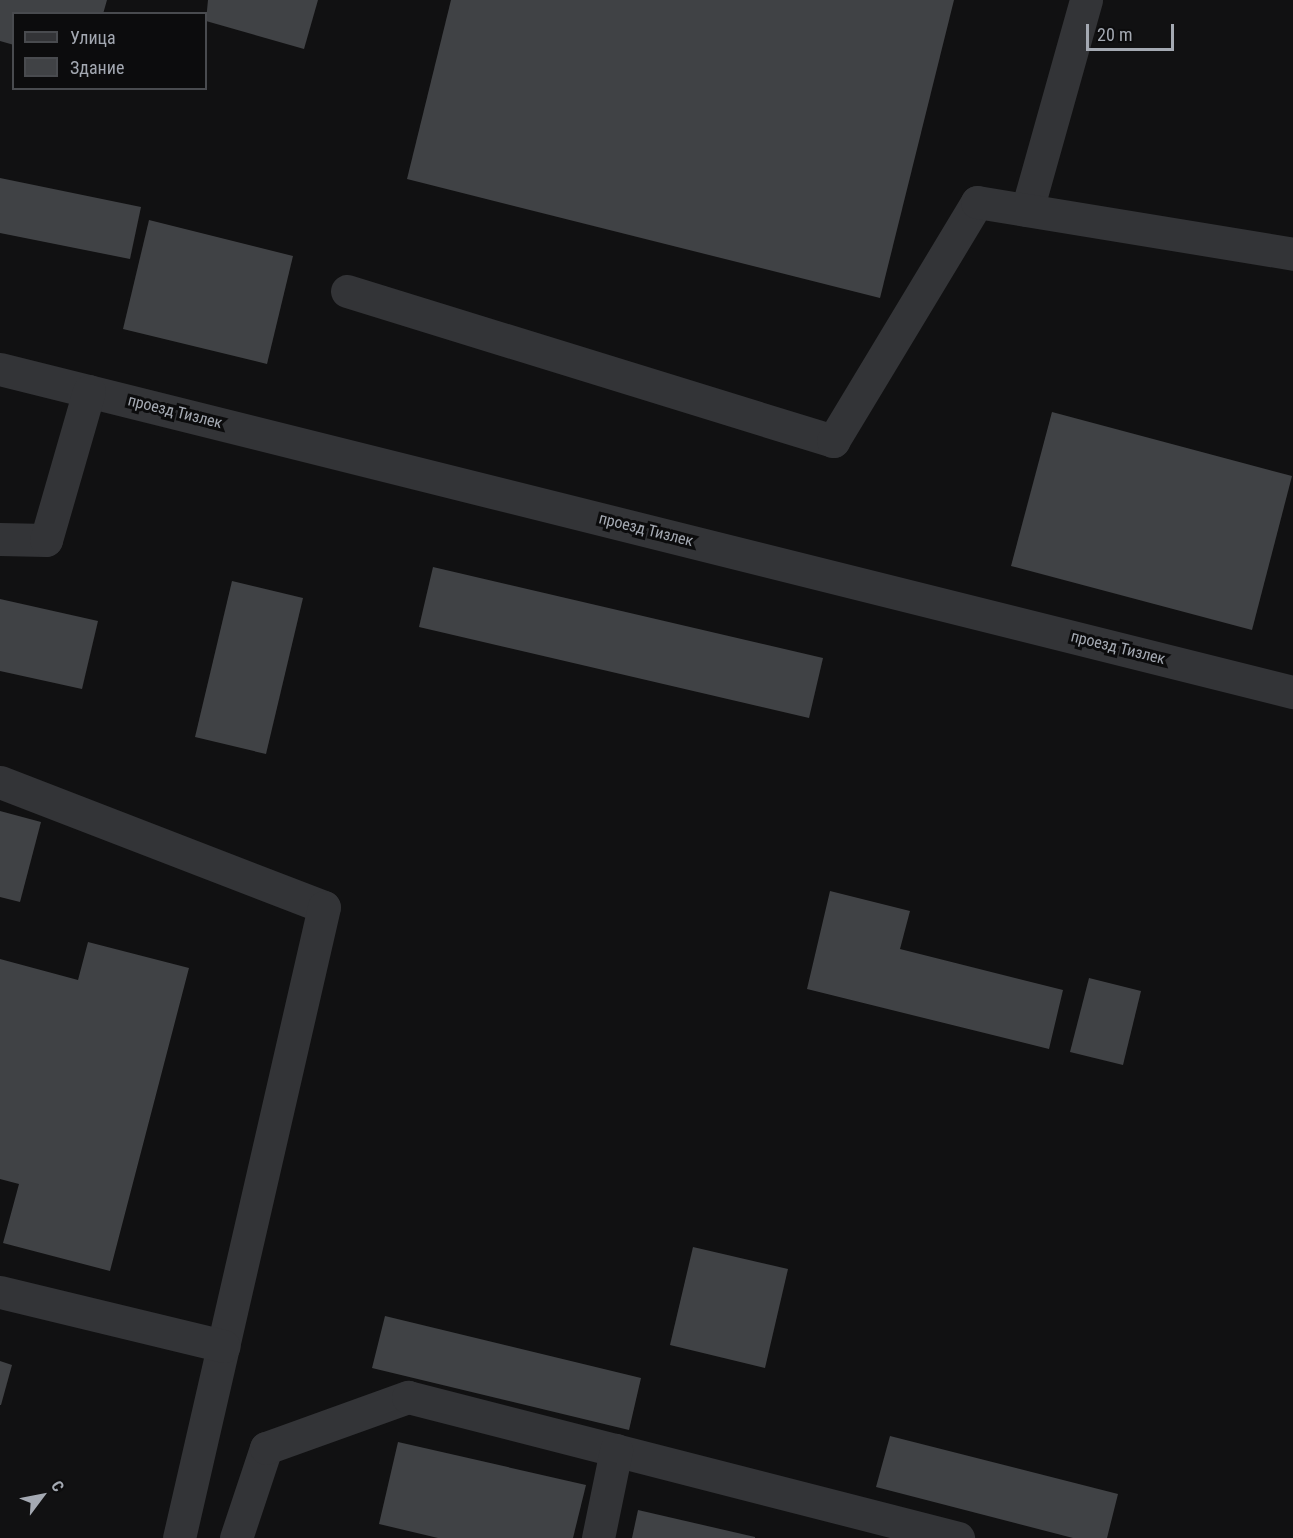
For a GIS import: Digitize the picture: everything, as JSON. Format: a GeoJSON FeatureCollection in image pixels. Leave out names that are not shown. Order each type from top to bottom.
{"type":"FeatureCollection","features":[{"type":"Feature","properties":{"kind":"street"},"geometry":{"type":"LineString","coordinates":[[1027,210],[1086,0]]}},
{"type":"Feature","properties":{"kind":"street"},"geometry":{"type":"LineString","coordinates":[[347,291],[833,441],[977,202],[1293,254]]}},
{"type":"Feature","properties":{"kind":"street","name":"проезд Тизлек"},"geometry":{"type":"LineString","coordinates":[[0,369],[1293,692]]}},
{"type":"Feature","properties":{"kind":"street"},"geometry":{"type":"LineString","coordinates":[[0,539],[46,540],[89,391]]}},
{"type":"Feature","properties":{"kind":"street"},"geometry":{"type":"LineString","coordinates":[[0,782],[324,908],[179,1538]]}},
{"type":"Feature","properties":{"kind":"street"},"geometry":{"type":"LineString","coordinates":[[0,1292],[224,1346]]}},
{"type":"Feature","properties":{"kind":"street"},"geometry":{"type":"LineString","coordinates":[[236,1538],[266,1448],[408,1396],[958,1538]]}},
{"type":"Feature","properties":{"kind":"street"},"geometry":{"type":"LineString","coordinates":[[598,1538],[616,1450]]}},
{"type":"Feature","properties":{"kind":"building"},"geometry":{"type":"Polygon","coordinates":[[[0,0],[107,0],[104,12],[12,12],[12,44],[0,41],[0,0]]]}},
{"type":"Feature","properties":{"kind":"building"},"geometry":{"type":"Polygon","coordinates":[[[208,0],[318,0],[304,49],[207,21],[208,0]]]}},
{"type":"Feature","properties":{"kind":"building"},"geometry":{"type":"Polygon","coordinates":[[[451,0],[954,0],[880,298],[407,179],[451,0]]]}},
{"type":"Feature","properties":{"kind":"building"},"geometry":{"type":"Polygon","coordinates":[[[0,178],[141,207],[130,259],[0,233],[0,178]]]}},
{"type":"Feature","properties":{"kind":"building"},"geometry":{"type":"Polygon","coordinates":[[[149,220],[293,256],[267,364],[123,329],[149,220]]]}},
{"type":"Feature","properties":{"kind":"building"},"geometry":{"type":"Polygon","coordinates":[[[1052,412],[1292,476],[1252,630],[1011,566],[1052,412]]]}},
{"type":"Feature","properties":{"kind":"building"},"geometry":{"type":"Polygon","coordinates":[[[433,567],[823,658],[809,718],[419,627],[433,567]]]}},
{"type":"Feature","properties":{"kind":"building"},"geometry":{"type":"Polygon","coordinates":[[[232,581],[303,598],[266,754],[195,737],[232,581]]]}},
{"type":"Feature","properties":{"kind":"building"},"geometry":{"type":"Polygon","coordinates":[[[0,599],[98,621],[82,689],[0,671],[0,599]]]}},
{"type":"Feature","properties":{"kind":"building"},"geometry":{"type":"Polygon","coordinates":[[[0,811],[41,822],[20,902],[0,897],[0,811]]]}},
{"type":"Feature","properties":{"kind":"building"},"geometry":{"type":"Polygon","coordinates":[[[830,891],[910,911],[900,949],[1063,990],[1049,1049],[807,989],[830,891]]]}},
{"type":"Feature","properties":{"kind":"building"},"geometry":{"type":"Polygon","coordinates":[[[88,942],[189,968],[110,1271],[3,1243],[19,1184],[0,1179],[0,959],[78,980],[88,942]]]}},
{"type":"Feature","properties":{"kind":"building"},"geometry":{"type":"Polygon","coordinates":[[[1089,978],[1141,991],[1123,1065],[1070,1052],[1089,978]]]}},
{"type":"Feature","properties":{"kind":"building"},"geometry":{"type":"Polygon","coordinates":[[[693,1247],[788,1269],[765,1368],[670,1345],[693,1247]]]}},
{"type":"Feature","properties":{"kind":"building"},"geometry":{"type":"Polygon","coordinates":[[[385,1316],[641,1378],[629,1430],[372,1368],[385,1316]]]}},
{"type":"Feature","properties":{"kind":"building"},"geometry":{"type":"Polygon","coordinates":[[[0,1361],[12,1365],[1,1405],[0,1405],[0,1361]]]}},
{"type":"Feature","properties":{"kind":"building"},"geometry":{"type":"Polygon","coordinates":[[[890,1436],[1118,1494],[1107,1538],[1073,1538],[876,1487],[890,1436]]]}},
{"type":"Feature","properties":{"kind":"building"},"geometry":{"type":"Polygon","coordinates":[[[398,1442],[586,1485],[573,1538],[438,1538],[379,1524],[398,1442]]]}},
{"type":"Feature","properties":{"kind":"building"},"geometry":{"type":"Polygon","coordinates":[[[638,1510],[755,1537],[755,1538],[632,1538],[638,1510]]]}}]}
